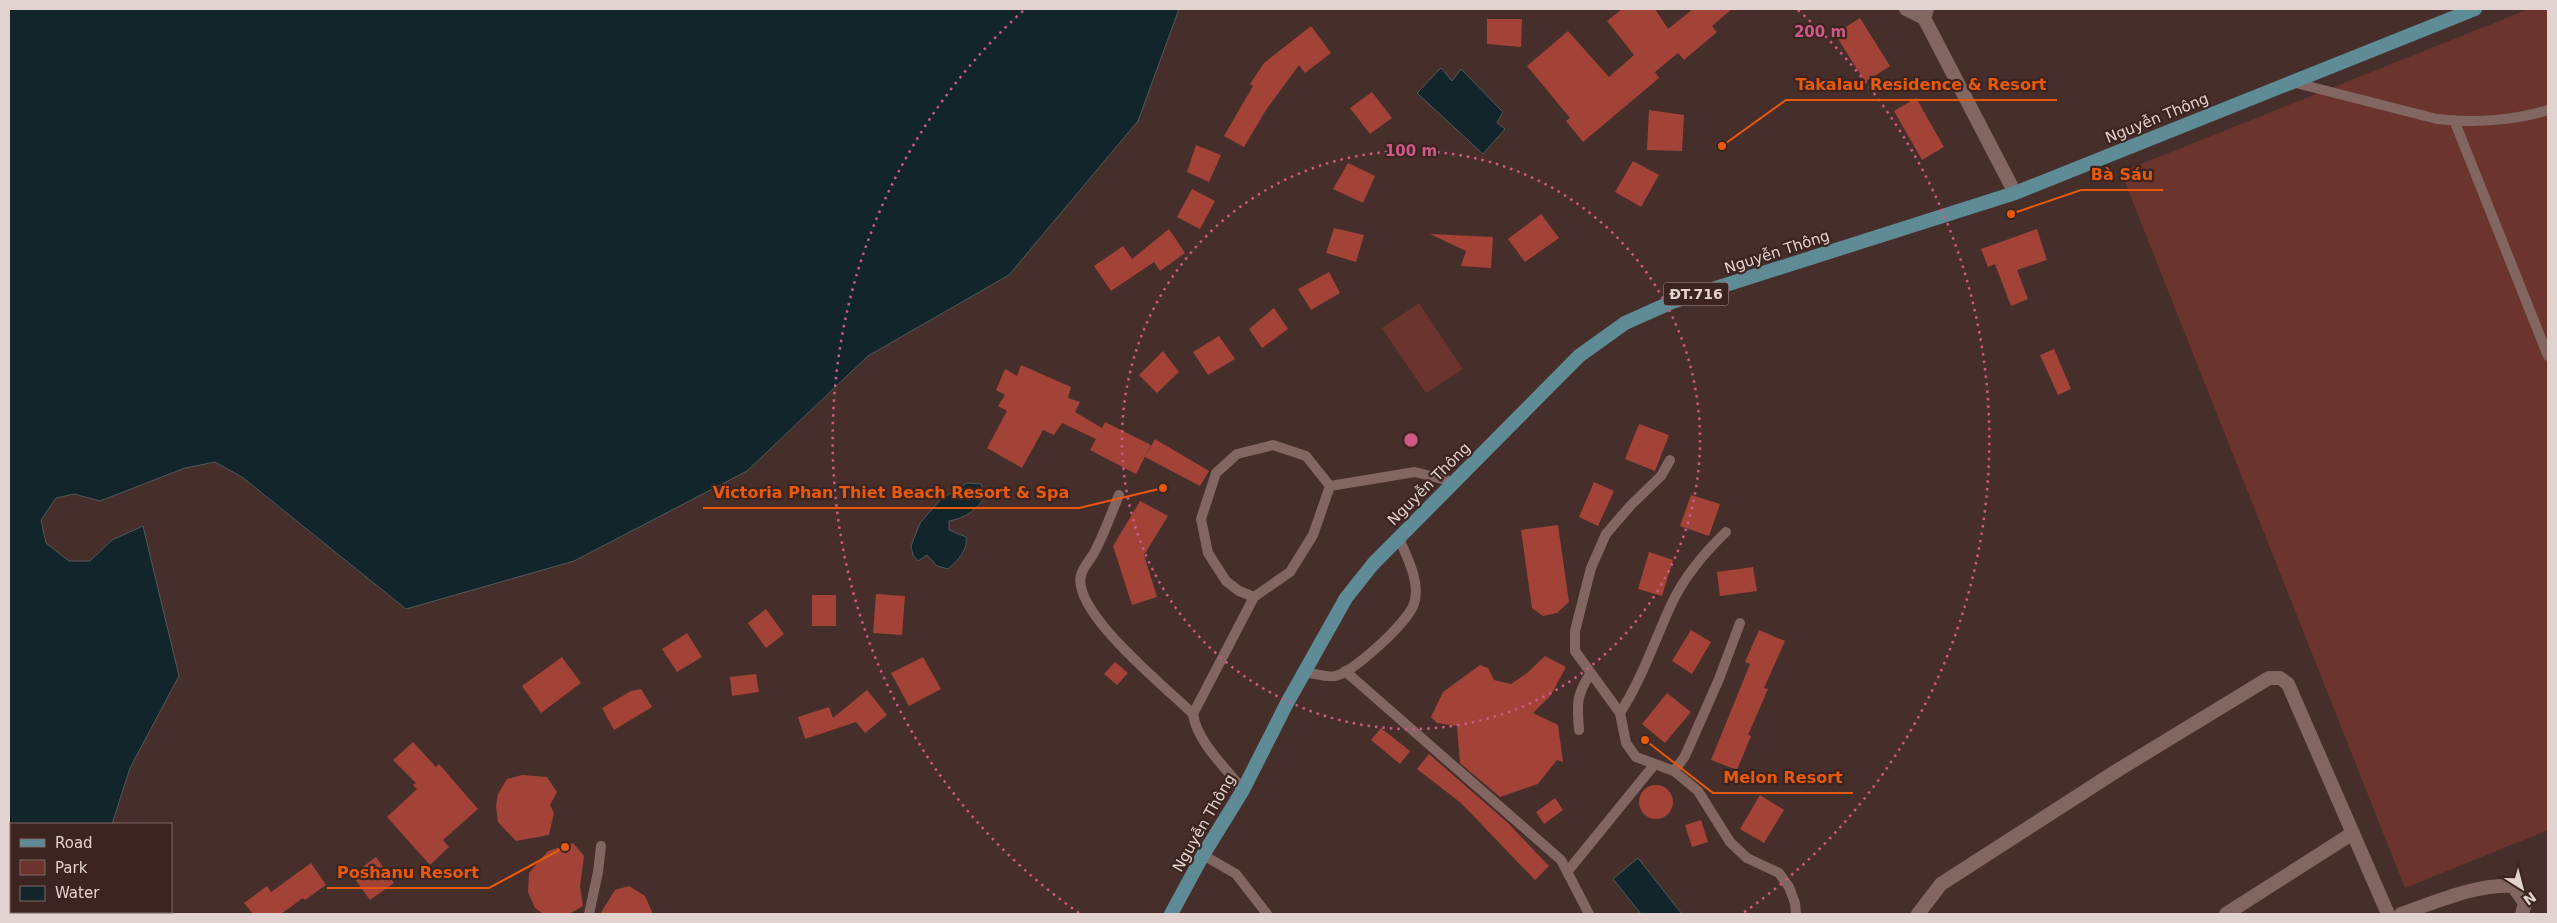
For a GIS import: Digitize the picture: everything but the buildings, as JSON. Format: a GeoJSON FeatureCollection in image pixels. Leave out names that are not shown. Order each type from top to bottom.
{"type":"FeatureCollection","features":[{"type":"Feature","properties":{"kind":"main road","name":"Nguyễn Thông"},"geometry":{"type":"LineString","coordinates":[[1171,914],[1203,855],[1242,790],[1304,672],[1346,598],[1373,564],[1579,356],[1625,323],[1672,302],[2015,193],[2475,9]]}},
{"type":"Feature","properties":{"kind":"street"},"geometry":{"type":"LineString","coordinates":[[1906,9],[1925,14],[2015,193]]}},
{"type":"Feature","properties":{"kind":"street"},"geometry":{"type":"LineString","coordinates":[[1918,914],[1941,884],[2118,770],[2269,678],[2280,678],[2288,684],[2388,914]]}},
{"type":"Feature","properties":{"kind":"street"},"geometry":{"type":"LineString","coordinates":[[2226,914],[2353,833]]}},
{"type":"Feature","properties":{"kind":"street"},"geometry":{"type":"LineString","coordinates":[[2401,914],[2454,895],[2502,886],[2513,886],[2525,903],[2522,914]]}},
{"type":"Feature","properties":{"kind":"lane"},"geometry":{"type":"LineString","coordinates":[[2290,82],[2437,118],[2454,120],[2527,117],[2548,110]]}},
{"type":"Feature","properties":{"kind":"lane"},"geometry":{"type":"LineString","coordinates":[[2454,120],[2548,356]]}},
{"type":"Feature","properties":{"kind":"lane"},"geometry":{"type":"LineString","coordinates":[[1254,597],[1239,591],[1226,581],[1208,553],[1201,519],[1216,473],[1236,454],[1273,445],[1306,456],[1330,486]]}},
{"type":"Feature","properties":{"kind":"lane"},"geometry":{"type":"LineString","coordinates":[[1670,460],[1661,476],[1631,504],[1606,534],[1591,568],[1575,631],[1575,651],[1620,713],[1626,743],[1636,757],[1674,771],[1698,792],[1716,822],[1747,858],[1779,873],[1789,887],[1795,903],[1796,914]]}},
{"type":"Feature","properties":{"kind":"lane"},"geometry":{"type":"LineString","coordinates":[[1330,486],[1415,472],[1454,482]]}},
{"type":"Feature","properties":{"kind":"lane"},"geometry":{"type":"LineString","coordinates":[[1242,790],[1202,738],[1195,723],[1194,714],[1254,597],[1290,572],[1313,535],[1330,486]]}},
{"type":"Feature","properties":{"kind":"lane"},"geometry":{"type":"LineString","coordinates":[[1119,495],[1095,550],[1081,575],[1082,592],[1098,618],[1122,649],[1194,714]]}},
{"type":"Feature","properties":{"kind":"lane"},"geometry":{"type":"LineString","coordinates":[[1620,713],[1635,689],[1671,605],[1686,580],[1726,532]]}},
{"type":"Feature","properties":{"kind":"lane"},"geometry":{"type":"LineString","coordinates":[[1304,672],[1334,677],[1362,661],[1393,633],[1414,605],[1415,580],[1399,538]]}},
{"type":"Feature","properties":{"kind":"lane"},"geometry":{"type":"LineString","coordinates":[[1674,771],[1685,756],[1719,679],[1740,623]]}},
{"type":"Feature","properties":{"kind":"lane"},"geometry":{"type":"LineString","coordinates":[[1345,671],[1561,860],[1589,914]]}},
{"type":"Feature","properties":{"kind":"lane"},"geometry":{"type":"LineString","coordinates":[[1579,730],[1576,701],[1580,690],[1590,674]]}},
{"type":"Feature","properties":{"kind":"lane"},"geometry":{"type":"LineString","coordinates":[[1567,872],[1654,764]]}},
{"type":"Feature","properties":{"kind":"lane"},"geometry":{"type":"LineString","coordinates":[[589,914],[598,872],[601,846]]}},
{"type":"Feature","properties":{"kind":"lane"},"geometry":{"type":"LineString","coordinates":[[1203,855],[1236,874],[1267,914]]}},
{"type":"Feature","properties":{"kind":"green space"},"geometry":{"type":"Polygon","coordinates":[[[2529,9],[2548,9],[2548,830],[2405,888],[2121,172],[2529,9]]]}},
{"type":"Feature","properties":{"kind":"green space"},"geometry":{"type":"Polygon","coordinates":[[[1419,303],[1463,369],[1426,393],[1382,328],[1419,303]]]}},
{"type":"Feature","properties":{"kind":"water"},"geometry":{"type":"Polygon","coordinates":[[[9,9],[1179,9],[1138,121],[1009,275],[868,356],[747,471],[574,561],[406,609],[242,477],[215,462],[185,468],[100,501],[74,494],[56,498],[41,520],[46,543],[69,561],[90,561],[112,540],[143,526],[179,676],[130,768],[112,823],[10,823],[10,913],[83,914],[9,914],[9,9]]]}},
{"type":"Feature","properties":{"kind":"water"},"geometry":{"type":"Polygon","coordinates":[[[1441,68],[1452,81],[1461,69],[1503,112],[1497,123],[1505,129],[1483,154],[1417,93],[1441,68]]]}},
{"type":"Feature","properties":{"kind":"water"},"geometry":{"type":"Polygon","coordinates":[[[967,483],[981,484],[986,496],[970,513],[949,521],[949,530],[966,537],[964,551],[948,569],[937,566],[927,555],[918,561],[913,555],[911,546],[920,523],[940,500],[967,483]]]}},
{"type":"Feature","properties":{"kind":"water"},"geometry":{"type":"Polygon","coordinates":[[[1638,858],[1682,914],[1641,914],[1613,879],[1638,858]]]}},
{"type":"Feature","properties":{"kind":"place","name":"Takalau Residence & Resort"},"geometry":{"type":"Point","coordinates":[1722,146]}},
{"type":"Feature","properties":{"kind":"place","name":"Bà Sáu"},"geometry":{"type":"Point","coordinates":[2011,214]}},
{"type":"Feature","properties":{"kind":"place","name":"Victoria Phan Thiet Beach Resort & Spa"},"geometry":{"type":"Point","coordinates":[1163,488]}},
{"type":"Feature","properties":{"kind":"place","name":"Melon Resort"},"geometry":{"type":"Point","coordinates":[1645,740]}},
{"type":"Feature","properties":{"kind":"place","name":"Poshanu Resort"},"geometry":{"type":"Point","coordinates":[565,847]}}]}
